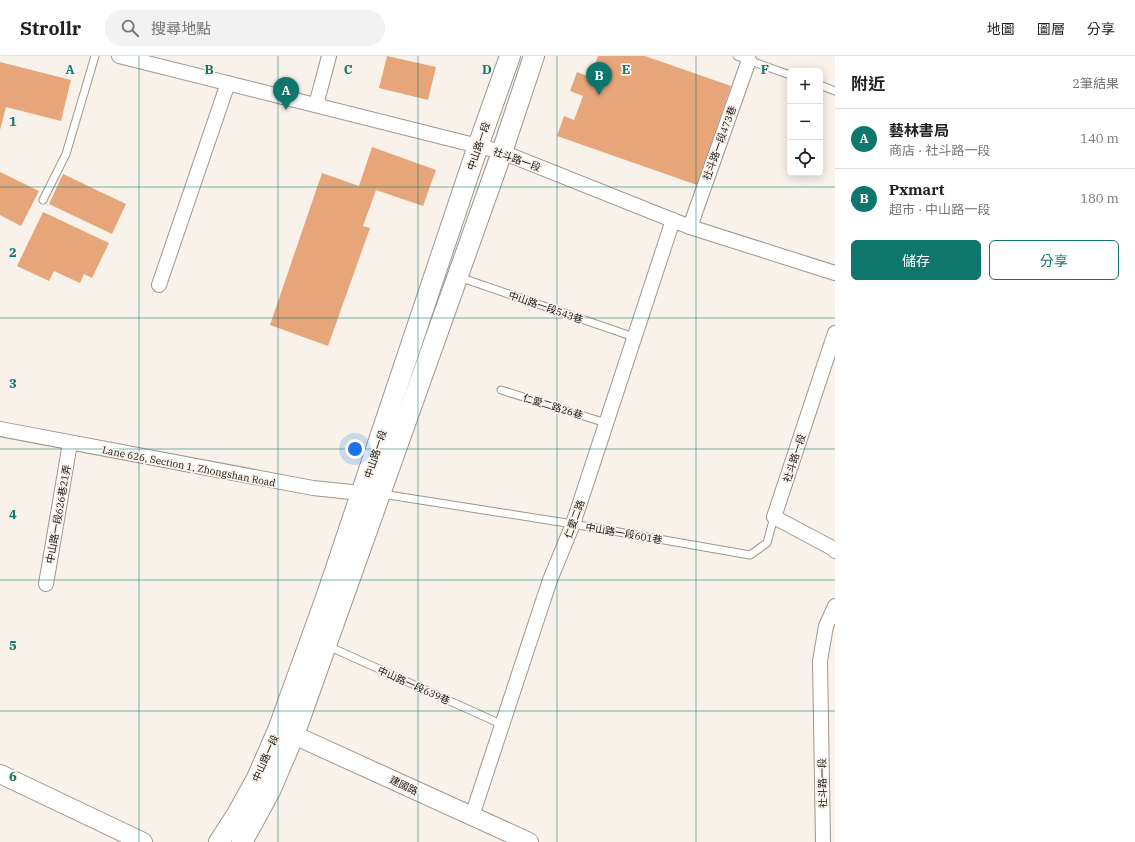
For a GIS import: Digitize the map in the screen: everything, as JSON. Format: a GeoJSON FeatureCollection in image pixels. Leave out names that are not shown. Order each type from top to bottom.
{"type":"FeatureCollection","features":[{"type":"Feature","properties":{"kind":"main road","name":"中山路一段"},"geometry":{"type":"LineString","coordinates":[[219,842],[286,732],[325,646],[478,146],[510,56]]}},
{"type":"Feature","properties":{"kind":"main road","name":"中山路一段"},"geometry":{"type":"LineString","coordinates":[[243,841],[270,791],[327,595],[371,494],[457,276],[502,152],[534,56]]}},
{"type":"Feature","properties":{"kind":"street","name":"社斗路一段"},"geometry":{"type":"LineString","coordinates":[[119,56],[502,152],[690,227],[835,273]]}},
{"type":"Feature","properties":{"kind":"street"},"geometry":{"type":"LineString","coordinates":[[316,105],[329,56]]}},
{"type":"Feature","properties":{"kind":"street","name":"社斗路一段473巷"},"geometry":{"type":"LineString","coordinates":[[690,227],[743,58]]}},
{"type":"Feature","properties":{"kind":"street"},"geometry":{"type":"LineString","coordinates":[[159,285],[228,83]]}},
{"type":"Feature","properties":{"kind":"street","name":"仁愛二路"},"geometry":{"type":"LineString","coordinates":[[472,816],[550,580],[573,524],[673,220]]}},
{"type":"Feature","properties":{"kind":"street","name":"社斗路一段"},"geometry":{"type":"LineString","coordinates":[[774,517],[835,333]]}},
{"type":"Feature","properties":{"kind":"street","name":"Lane 626, Section 1, Zhongshan Road"},"geometry":{"type":"LineString","coordinates":[[0,429],[70,444],[313,488],[371,494]]}},
{"type":"Feature","properties":{"kind":"street","name":"中山路一段626巷21弄"},"geometry":{"type":"LineString","coordinates":[[46,584],[70,444]]}},
{"type":"Feature","properties":{"kind":"street"},"geometry":{"type":"LineString","coordinates":[[774,517],[834,548],[835,551]]}},
{"type":"Feature","properties":{"kind":"street","name":"社斗路一段"},"geometry":{"type":"LineString","coordinates":[[823,842],[820,661],[826,626],[835,606]]}},
{"type":"Feature","properties":{"kind":"street","name":"建國路"},"geometry":{"type":"LineString","coordinates":[[286,732],[529,842]]}},
{"type":"Feature","properties":{"kind":"street"},"geometry":{"type":"LineString","coordinates":[[0,774],[143,842]]}},
{"type":"Feature","properties":{"kind":"lane"},"geometry":{"type":"LineString","coordinates":[[43,200],[66,154],[94,56]]}},
{"type":"Feature","properties":{"kind":"lane"},"geometry":{"type":"LineString","coordinates":[[743,58],[787,74]]}},
{"type":"Feature","properties":{"kind":"lane"},"geometry":{"type":"LineString","coordinates":[[823,87],[835,91]]}},
{"type":"Feature","properties":{"kind":"lane","name":"中山路一段543巷"},"geometry":{"type":"LineString","coordinates":[[457,276],[634,337]]}},
{"type":"Feature","properties":{"kind":"lane","name":"仁愛二路26巷"},"geometry":{"type":"LineString","coordinates":[[501,390],[606,423]]}},
{"type":"Feature","properties":{"kind":"lane","name":"中山路一段601巷"},"geometry":{"type":"LineString","coordinates":[[371,494],[573,524],[750,555],[767,543],[774,517]]}},
{"type":"Feature","properties":{"kind":"lane","name":"中山路一段639巷"},"geometry":{"type":"LineString","coordinates":[[325,646],[503,725]]}},
{"type":"Feature","properties":{"kind":"building"},"geometry":{"type":"Polygon","coordinates":[[[387,56],[436,67],[428,100],[379,88],[387,56]]]}},
{"type":"Feature","properties":{"kind":"building"},"geometry":{"type":"Polygon","coordinates":[[[598,56],[645,56],[731,86],[697,185],[557,136],[564,116],[574,120],[583,96],[570,91],[577,72],[590,77],[598,56]]]}},
{"type":"Feature","properties":{"kind":"building"},"geometry":{"type":"Polygon","coordinates":[[[0,62],[71,80],[61,121],[6,107],[0,130],[0,62]]]}},
{"type":"Feature","properties":{"kind":"building"},"geometry":{"type":"Polygon","coordinates":[[[372,147],[436,170],[423,206],[376,190],[363,226],[370,228],[328,346],[270,325],[322,173],[359,186],[372,147]]]}},
{"type":"Feature","properties":{"kind":"building"},"geometry":{"type":"Polygon","coordinates":[[[0,172],[39,191],[21,226],[0,215],[0,172]]]}},
{"type":"Feature","properties":{"kind":"building"},"geometry":{"type":"Polygon","coordinates":[[[63,174],[126,204],[112,234],[49,204],[63,174]]]}},
{"type":"Feature","properties":{"kind":"building"},"geometry":{"type":"Polygon","coordinates":[[[43,212],[109,243],[92,278],[84,274],[80,283],[54,271],[49,281],[17,266],[43,212]]]}},
{"type":"Feature","properties":{"kind":"place","name":"Pxmart"},"geometry":{"type":"Point","coordinates":[599,95]}},
{"type":"Feature","properties":{"kind":"place","name":"藝林書局"},"geometry":{"type":"Point","coordinates":[286,110]}}]}
